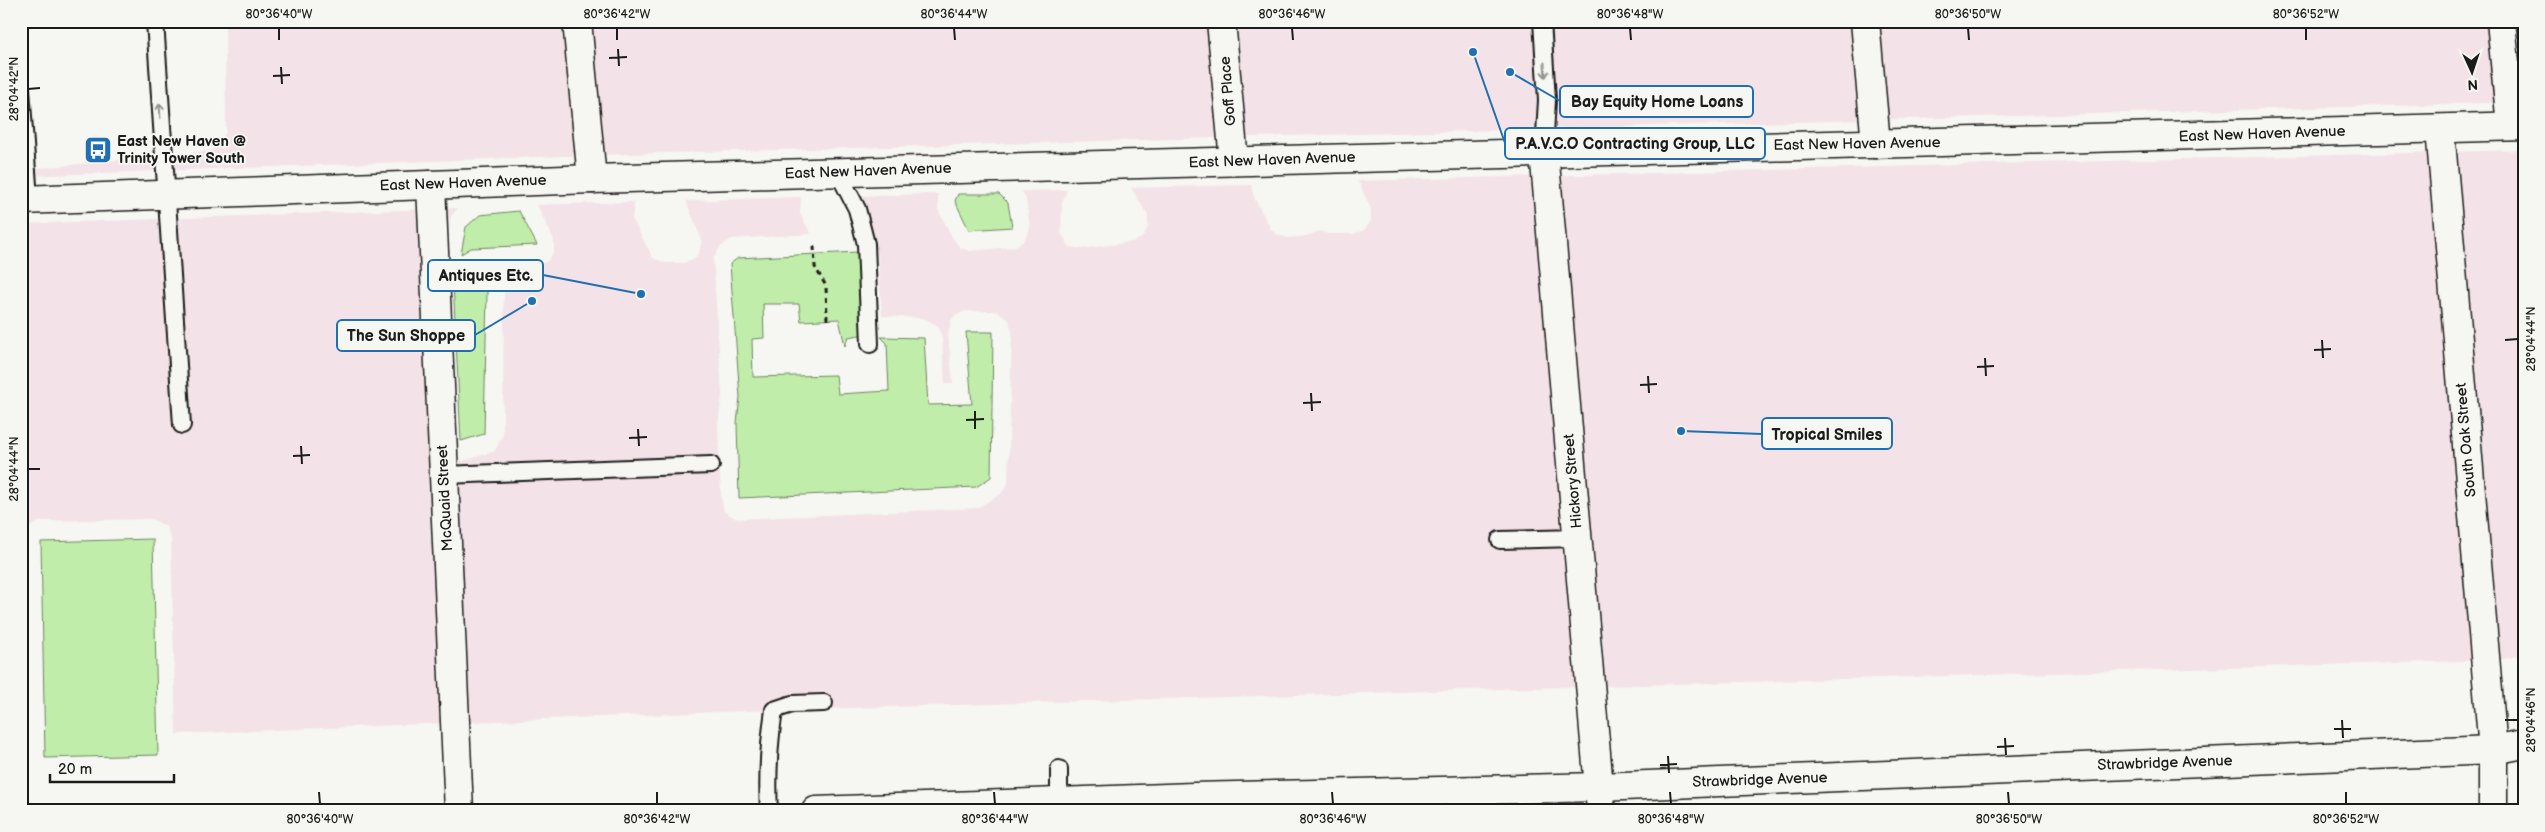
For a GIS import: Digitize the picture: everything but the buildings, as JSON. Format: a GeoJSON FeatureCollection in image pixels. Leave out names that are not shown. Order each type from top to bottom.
{"type":"FeatureCollection","features":[{"type":"Feature","properties":{"kind":"street"},"geometry":{"type":"LineString","coordinates":[[577,21],[592,179]]}},
{"type":"Feature","properties":{"kind":"street","name":"Goff Place"},"geometry":{"type":"LineString","coordinates":[[1222,21],[1234,161]]}},
{"type":"Feature","properties":{"kind":"street"},"geometry":{"type":"LineString","coordinates":[[1865,21],[1876,144]]}},
{"type":"Feature","properties":{"kind":"street"},"geometry":{"type":"LineString","coordinates":[[2501,21],[2518,126]]}},
{"type":"Feature","properties":{"kind":"street","name":"East New Haven Avenue"},"geometry":{"type":"LineString","coordinates":[[25,200],[592,179],[2518,126]]}},
{"type":"Feature","properties":{"kind":"street","name":"South Oak Street"},"geometry":{"type":"LineString","coordinates":[[2440,129],[2493,750],[2493,811]]}},
{"type":"Feature","properties":{"kind":"street","name":"Hickory Street"},"geometry":{"type":"LineString","coordinates":[[1544,152],[1600,799]]}},
{"type":"Feature","properties":{"kind":"street","name":"McQuaid Street"},"geometry":{"type":"LineString","coordinates":[[430,185],[459,811]]}},
{"type":"Feature","properties":{"kind":"street","name":"Strawbridge Avenue"},"geometry":{"type":"LineString","coordinates":[[816,811],[1059,802],[1600,799],[2493,750],[2524,744]]}},
{"type":"Feature","properties":{"kind":"lane"},"geometry":{"type":"LineString","coordinates":[[156,21],[182,425]]}},
{"type":"Feature","properties":{"kind":"lane"},"geometry":{"type":"LineString","coordinates":[[1542,21],[1547,100],[1544,152]]}},
{"type":"Feature","properties":{"kind":"lane"},"geometry":{"type":"LineString","coordinates":[[21,90],[25,200]]}},
{"type":"Feature","properties":{"kind":"lane"},"geometry":{"type":"LineString","coordinates":[[838,172],[857,209],[866,244],[870,344]]}},
{"type":"Feature","properties":{"kind":"lane"},"geometry":{"type":"LineString","coordinates":[[444,475],[711,465]]}},
{"type":"Feature","properties":{"kind":"lane"},"geometry":{"type":"LineString","coordinates":[[1500,540],[1578,538]]}},
{"type":"Feature","properties":{"kind":"lane"},"geometry":{"type":"LineString","coordinates":[[768,811],[767,769],[774,710],[792,704],[824,703]]}},
{"type":"Feature","properties":{"kind":"lane"},"geometry":{"type":"LineString","coordinates":[[1059,768],[1059,802]]}},
{"type":"Feature","properties":{"kind":"path"},"geometry":{"type":"LineString","coordinates":[[814,246],[815,267],[826,286],[827,320]]}},
{"type":"Feature","properties":{"kind":"shaded area"},"geometry":{"type":"Polygon","coordinates":[[[225,21],[2524,21],[2524,102],[591,155],[21,176],[21,170],[210,151],[220,146],[226,131],[225,21]]]}},
{"type":"Feature","properties":{"kind":"shaded area"},"geometry":{"type":"Polygon","coordinates":[[[2524,150],[2524,655],[2497,660],[745,711],[176,734],[171,539],[167,527],[152,519],[40,521],[25,530],[22,542],[27,740],[21,740],[21,224],[458,208],[451,216],[444,249],[452,458],[464,461],[495,451],[503,434],[504,285],[496,274],[480,268],[538,265],[548,261],[554,251],[554,240],[537,205],[634,202],[632,219],[653,258],[665,263],[684,263],[695,258],[699,253],[702,240],[686,201],[801,197],[800,214],[811,234],[731,239],[720,247],[713,259],[722,395],[718,424],[721,498],[724,511],[734,518],[740,519],[977,508],[1001,494],[1008,484],[1012,332],[1009,320],[999,312],[993,311],[966,311],[955,315],[951,320],[948,334],[953,384],[945,384],[942,337],[938,326],[924,318],[882,316],[878,256],[874,241],[865,234],[857,196],[938,194],[938,210],[953,239],[960,248],[970,251],[1013,247],[1023,242],[1030,226],[1026,199],[1022,191],[1067,190],[1062,202],[1061,233],[1070,247],[1081,249],[1133,242],[1143,237],[1148,227],[1148,215],[1131,188],[1251,185],[1254,198],[1271,229],[1276,234],[1288,238],[1309,236],[1319,231],[1328,234],[1354,234],[1364,230],[1371,221],[1371,209],[1358,181],[2524,150]]]}},
{"type":"Feature","properties":{"kind":"green space"},"geometry":{"type":"Polygon","coordinates":[[[958,194],[999,194],[1008,203],[1012,227],[969,230],[955,201],[958,194]]]}},
{"type":"Feature","properties":{"kind":"green space"},"geometry":{"type":"Polygon","coordinates":[[[519,211],[537,245],[471,248],[461,254],[466,227],[480,215],[519,211]]]}},
{"type":"Feature","properties":{"kind":"green space"},"geometry":{"type":"Polygon","coordinates":[[[858,252],[865,334],[848,337],[845,346],[839,319],[801,321],[799,304],[763,304],[764,338],[752,339],[753,377],[836,375],[838,394],[889,391],[887,343],[881,337],[924,338],[928,405],[972,404],[966,332],[993,332],[991,477],[976,487],[739,498],[737,423],[740,397],[730,264],[738,258],[858,252]]]}},
{"type":"Feature","properties":{"kind":"green space"},"geometry":{"type":"Polygon","coordinates":[[[453,282],[487,291],[484,434],[461,441],[453,282]]]}},
{"type":"Feature","properties":{"kind":"green space"},"geometry":{"type":"Polygon","coordinates":[[[153,539],[158,755],[45,758],[41,542],[153,539]]]}},
{"type":"Feature","properties":{"kind":"place","name":"P.A.V.C.O Contracting Group, LLC"},"geometry":{"type":"Point","coordinates":[1473,52]}},
{"type":"Feature","properties":{"kind":"place","name":"Bay Equity Home Loans"},"geometry":{"type":"Point","coordinates":[1510,72]}},
{"type":"Feature","properties":{"kind":"place","name":"East New Haven @ Trinity Tower South"},"geometry":{"type":"Point","coordinates":[98,150]}},
{"type":"Feature","properties":{"kind":"place","name":"Antiques Etc."},"geometry":{"type":"Point","coordinates":[641,294]}},
{"type":"Feature","properties":{"kind":"place","name":"The Sun Shoppe"},"geometry":{"type":"Point","coordinates":[532,301]}},
{"type":"Feature","properties":{"kind":"place","name":"Tropical Smiles"},"geometry":{"type":"Point","coordinates":[1681,431]}}]}
